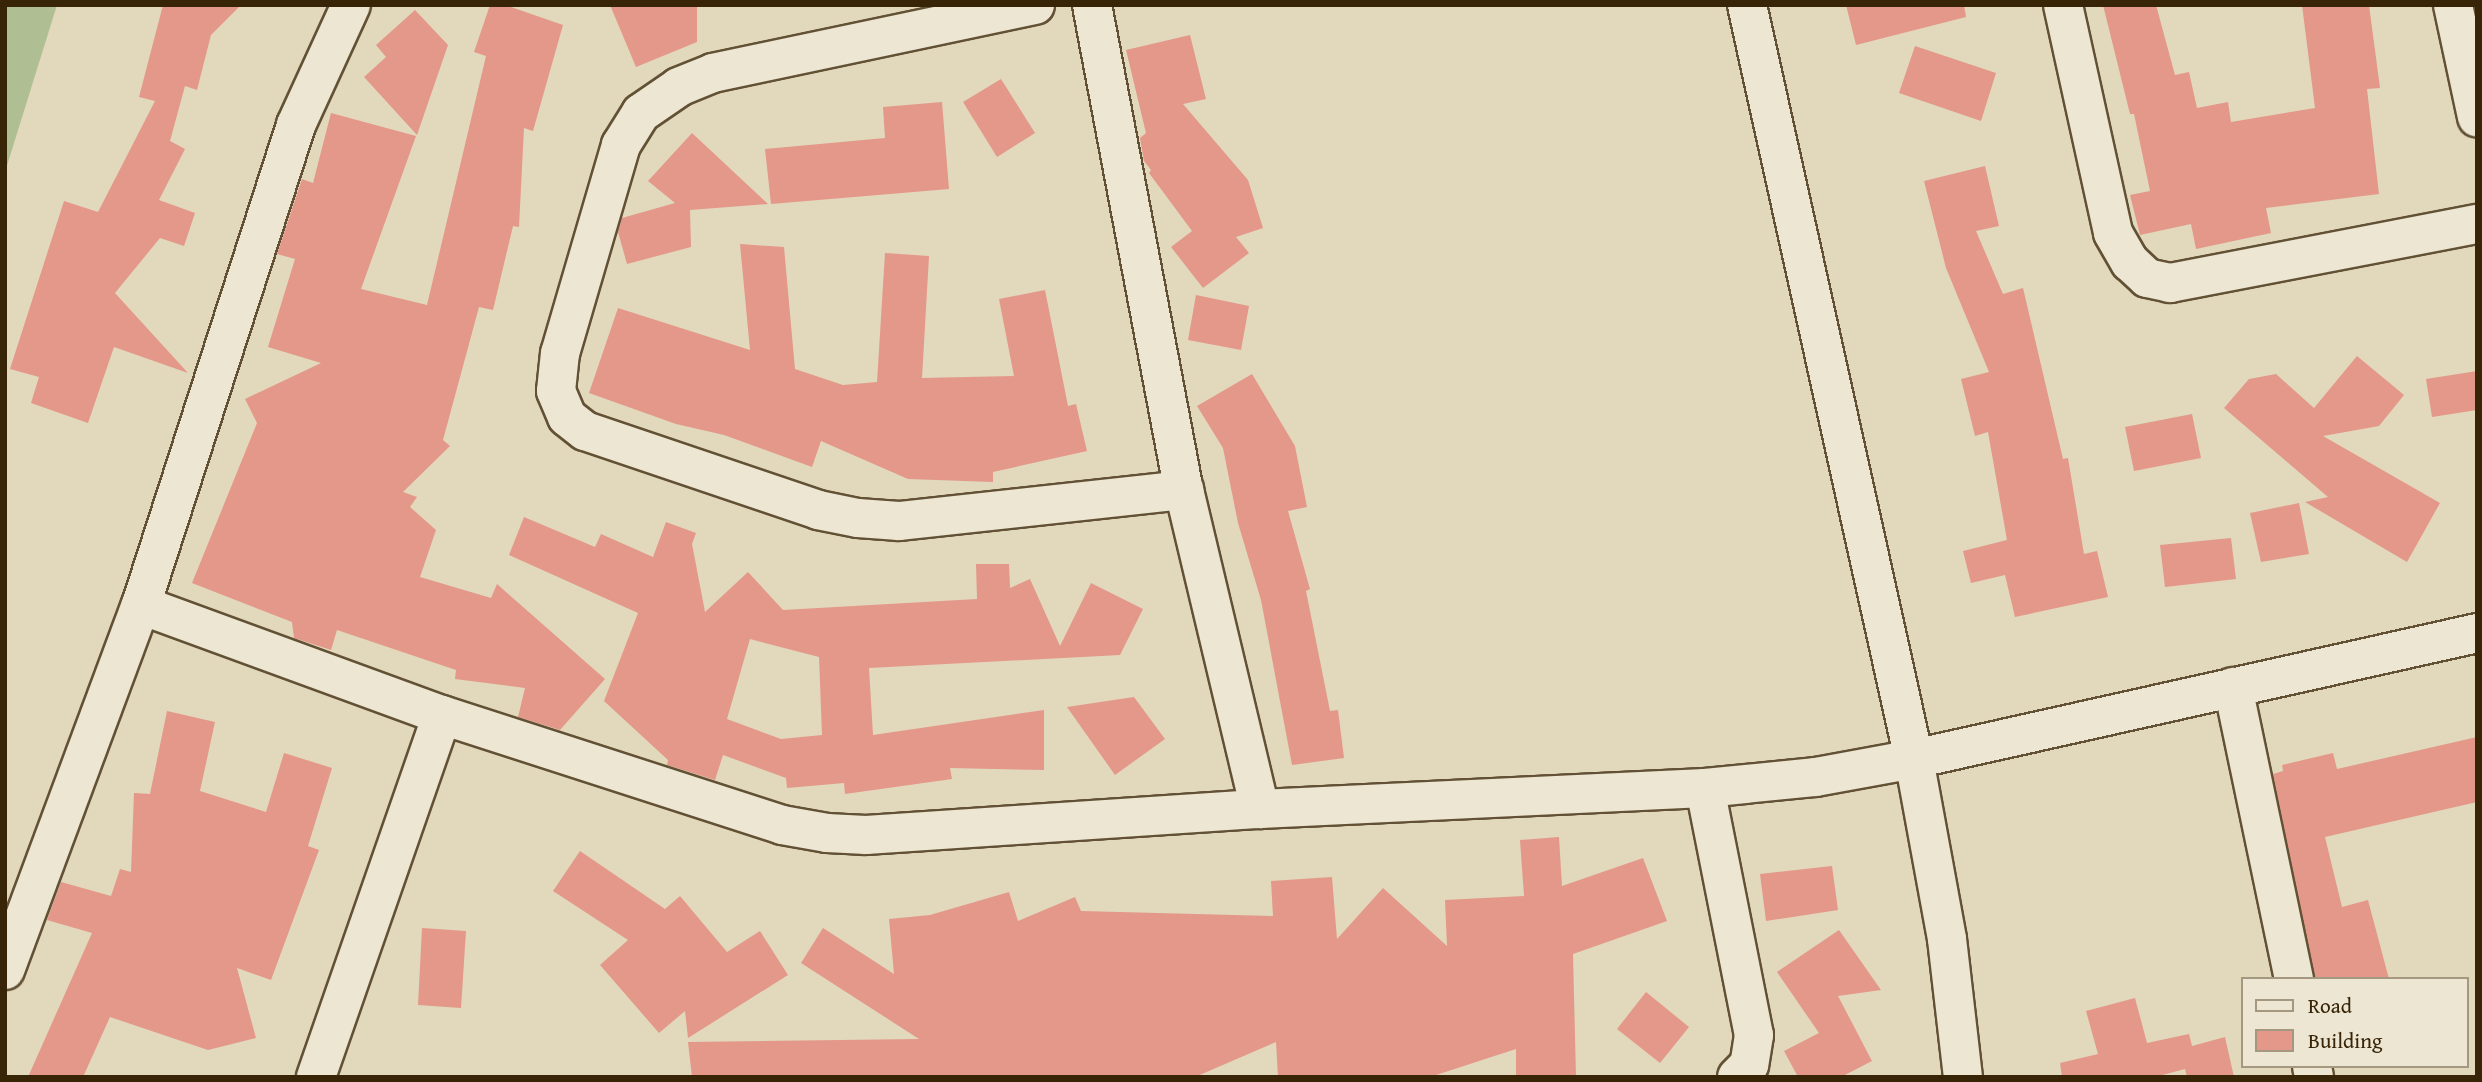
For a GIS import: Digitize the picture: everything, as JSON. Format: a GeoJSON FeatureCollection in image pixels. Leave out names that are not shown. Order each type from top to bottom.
{"type":"FeatureCollection","features":[{"type":"Feature","properties":{"kind":"street"},"geometry":{"type":"LineString","coordinates":[[5,970],[141,605],[296,125],[351,5]]}},
{"type":"Feature","properties":{"kind":"street"},"geometry":{"type":"LineString","coordinates":[[1035,5],[713,73],[679,87],[641,113],[621,145],[560,353],[556,391],[567,417],[584,431],[818,510],[858,518],[898,521],[1184,490]]}},
{"type":"Feature","properties":{"kind":"street"},"geometry":{"type":"LineString","coordinates":[[1092,5],[1184,490],[1260,808]]}},
{"type":"Feature","properties":{"kind":"street"},"geometry":{"type":"LineString","coordinates":[[1747,5],[1913,759],[1947,939],[1963,1077]]}},
{"type":"Feature","properties":{"kind":"street"},"geometry":{"type":"LineString","coordinates":[[2063,5],[2113,233],[2130,262],[2147,278],[2170,283],[2477,224]]}},
{"type":"Feature","properties":{"kind":"street"},"geometry":{"type":"LineString","coordinates":[[2453,5],[2477,117]]}},
{"type":"Feature","properties":{"kind":"street"},"geometry":{"type":"LineString","coordinates":[[141,605],[442,715],[782,825],[827,833],[866,835],[1260,808],[1705,788],[1816,776],[1913,759],[2477,633]]}},
{"type":"Feature","properties":{"kind":"street"},"geometry":{"type":"LineString","coordinates":[[2234,687],[2294,977]]}},
{"type":"Feature","properties":{"kind":"street"},"geometry":{"type":"LineString","coordinates":[[316,1077],[442,715]]}},
{"type":"Feature","properties":{"kind":"street"},"geometry":{"type":"LineString","coordinates":[[1705,788],[1754,1035],[1749,1065],[1737,1077]]}},
{"type":"Feature","properties":{"kind":"green space"},"geometry":{"type":"Polygon","coordinates":[[[5,5],[57,5],[5,172],[5,5]]]}},
{"type":"Feature","properties":{"kind":"building"},"geometry":{"type":"Polygon","coordinates":[[[163,5],[241,5],[211,35],[197,90],[185,86],[170,141],[185,149],[159,200],[195,213],[184,246],[160,238],[115,293],[188,373],[114,347],[88,423],[31,403],[39,377],[10,369],[64,201],[98,212],[155,101],[139,97],[163,5]]]}},
{"type":"Feature","properties":{"kind":"building"},"geometry":{"type":"Polygon","coordinates":[[[490,5],[505,5],[563,25],[533,131],[524,128],[519,227],[513,226],[493,310],[479,307],[443,440],[450,446],[403,492],[417,497],[410,507],[436,530],[420,577],[491,598],[497,584],[605,679],[560,730],[518,717],[525,688],[455,679],[456,670],[337,630],[331,650],[294,638],[292,622],[192,583],[257,423],[245,399],[321,363],[268,347],[295,259],[277,254],[302,179],[313,183],[331,113],[416,136],[361,289],[427,305],[486,56],[474,52],[490,5]]]}},
{"type":"Feature","properties":{"kind":"building"},"geometry":{"type":"Polygon","coordinates":[[[610,5],[697,5],[697,42],[636,67],[610,5]]]}},
{"type":"Feature","properties":{"kind":"building"},"geometry":{"type":"Polygon","coordinates":[[[1846,5],[1964,5],[1966,17],[1856,45],[1846,5]]]}},
{"type":"Feature","properties":{"kind":"building"},"geometry":{"type":"Polygon","coordinates":[[[2103,5],[2156,5],[2175,75],[2189,72],[2197,108],[2228,102],[2231,122],[2315,108],[2302,5],[2369,5],[2380,88],[2367,89],[2379,194],[2266,208],[2271,233],[2196,249],[2191,224],[2140,235],[2130,195],[2150,191],[2134,114],[2130,114],[2103,5]]]}},
{"type":"Feature","properties":{"kind":"building"},"geometry":{"type":"Polygon","coordinates":[[[415,10],[448,45],[417,135],[364,77],[386,57],[376,45],[415,10]]]}},
{"type":"Feature","properties":{"kind":"building"},"geometry":{"type":"Polygon","coordinates":[[[1190,35],[1206,99],[1183,104],[1248,180],[1263,228],[1236,237],[1249,253],[1203,288],[1171,247],[1192,231],[1149,173],[1151,170],[1144,161],[1140,138],[1146,133],[1126,50],[1190,35]]]}},
{"type":"Feature","properties":{"kind":"building"},"geometry":{"type":"Polygon","coordinates":[[[1915,46],[1996,73],[1981,121],[1899,93],[1915,46]]]}},
{"type":"Feature","properties":{"kind":"building"},"geometry":{"type":"Polygon","coordinates":[[[1001,79],[1035,133],[997,157],[963,102],[1001,79]]]}},
{"type":"Feature","properties":{"kind":"building"},"geometry":{"type":"Polygon","coordinates":[[[942,102],[949,189],[771,204],[765,149],[885,138],[883,107],[942,102]]]}},
{"type":"Feature","properties":{"kind":"building"},"geometry":{"type":"Polygon","coordinates":[[[692,133],[768,204],[690,210],[691,247],[627,264],[618,232],[622,218],[675,203],[648,181],[692,133]]]}},
{"type":"Feature","properties":{"kind":"building"},"geometry":{"type":"Polygon","coordinates":[[[1985,166],[1999,226],[1976,231],[2003,294],[2023,288],[2063,459],[2068,458],[2084,554],[2097,551],[2108,597],[2015,617],[2005,575],[1971,583],[1963,551],[2007,540],[1988,432],[1975,436],[1961,379],[1989,372],[1946,268],[1924,181],[1985,166]]]}},
{"type":"Feature","properties":{"kind":"building"},"geometry":{"type":"Polygon","coordinates":[[[740,244],[784,247],[795,369],[843,385],[877,382],[885,253],[929,256],[922,378],[1014,376],[999,299],[1045,290],[1068,406],[1076,404],[1087,451],[993,472],[993,482],[908,479],[821,441],[812,467],[724,435],[676,424],[589,393],[618,308],[750,350],[740,244]]]}},
{"type":"Feature","properties":{"kind":"building"},"geometry":{"type":"Polygon","coordinates":[[[1196,295],[1249,306],[1241,350],[1188,340],[1196,295]]]}},
{"type":"Feature","properties":{"kind":"building"},"geometry":{"type":"Polygon","coordinates":[[[2357,356],[2404,395],[2379,426],[2323,436],[2440,503],[2407,562],[2305,502],[2328,497],[2224,408],[2249,379],[2276,374],[2314,408],[2357,356]]]}},
{"type":"Feature","properties":{"kind":"building"},"geometry":{"type":"Polygon","coordinates":[[[2477,371],[2477,410],[2432,417],[2426,379],[2477,371]]]}},
{"type":"Feature","properties":{"kind":"building"},"geometry":{"type":"Polygon","coordinates":[[[1252,374],[1295,446],[1307,507],[1288,511],[1310,589],[1306,591],[1330,711],[1338,710],[1344,758],[1292,765],[1261,600],[1238,523],[1223,448],[1197,406],[1252,374]]]}},
{"type":"Feature","properties":{"kind":"building"},"geometry":{"type":"Polygon","coordinates":[[[2192,414],[2201,458],[2134,471],[2125,427],[2192,414]]]}},
{"type":"Feature","properties":{"kind":"building"},"geometry":{"type":"Polygon","coordinates":[[[2299,503],[2309,554],[2261,562],[2250,513],[2299,503]]]}},
{"type":"Feature","properties":{"kind":"building"},"geometry":{"type":"Polygon","coordinates":[[[524,517],[595,547],[601,534],[653,557],[666,522],[696,533],[692,544],[705,612],[748,572],[783,610],[977,599],[976,564],[1009,564],[1010,588],[1030,579],[1060,646],[1091,583],[1143,609],[1120,655],[869,668],[873,735],[1044,710],[1044,770],[950,768],[952,779],[845,794],[844,783],[787,788],[786,778],[723,755],[715,780],[667,765],[668,760],[604,701],[638,613],[509,555],[524,517]],[[750,639],[727,719],[781,739],[822,735],[819,657],[750,639]]]}},
{"type":"Feature","properties":{"kind":"building"},"geometry":{"type":"Polygon","coordinates":[[[2231,538],[2236,579],[2165,587],[2160,545],[2231,538]]]}},
{"type":"Feature","properties":{"kind":"building"},"geometry":{"type":"Polygon","coordinates":[[[1134,697],[1165,739],[1115,775],[1067,707],[1134,697]]]}},
{"type":"Feature","properties":{"kind":"building"},"geometry":{"type":"Polygon","coordinates":[[[167,711],[215,722],[200,791],[266,812],[284,753],[332,768],[308,846],[319,850],[271,980],[237,968],[256,1038],[208,1050],[110,1017],[83,1077],[28,1077],[92,933],[47,920],[61,882],[111,896],[120,869],[131,872],[134,793],[150,794],[167,711]]]}},
{"type":"Feature","properties":{"kind":"building"},"geometry":{"type":"Polygon","coordinates":[[[2477,737],[2477,802],[2325,837],[2342,907],[2368,900],[2388,977],[2315,977],[2273,774],[2283,771],[2282,765],[2333,753],[2337,769],[2477,737]]]}},
{"type":"Feature","properties":{"kind":"building"},"geometry":{"type":"Polygon","coordinates":[[[1559,837],[1562,886],[1643,858],[1667,921],[1573,954],[1576,1077],[1516,1077],[1516,1049],[1430,1077],[1278,1077],[1276,1042],[1195,1077],[692,1077],[688,1042],[919,1039],[801,963],[823,928],[894,974],[889,919],[930,915],[1009,892],[1018,921],[1075,897],[1081,911],[1273,916],[1271,881],[1332,877],[1337,939],[1383,888],[1447,946],[1445,900],[1524,896],[1520,840],[1559,837]]]}},
{"type":"Feature","properties":{"kind":"building"},"geometry":{"type":"Polygon","coordinates":[[[580,851],[665,909],[680,896],[727,952],[760,931],[788,975],[688,1038],[685,1011],[659,1033],[600,965],[628,940],[553,891],[580,851]]]}},
{"type":"Feature","properties":{"kind":"building"},"geometry":{"type":"Polygon","coordinates":[[[1832,866],[1838,910],[1766,921],[1760,874],[1832,866]]]}},
{"type":"Feature","properties":{"kind":"building"},"geometry":{"type":"Polygon","coordinates":[[[422,928],[466,931],[461,1008],[418,1005],[422,928]]]}},
{"type":"Feature","properties":{"kind":"building"},"geometry":{"type":"Polygon","coordinates":[[[1839,930],[1881,990],[1838,996],[1872,1061],[1841,1077],[1798,1077],[1784,1051],[1819,1033],[1777,972],[1839,930]]]}},
{"type":"Feature","properties":{"kind":"building"},"geometry":{"type":"Polygon","coordinates":[[[1646,992],[1689,1027],[1660,1063],[1617,1029],[1646,992]]]}},
{"type":"Feature","properties":{"kind":"building"},"geometry":{"type":"Polygon","coordinates":[[[2135,998],[2147,1043],[2189,1034],[2192,1046],[2225,1037],[2234,1077],[2187,1077],[2185,1069],[2155,1077],[2062,1077],[2060,1063],[2098,1054],[2086,1011],[2135,998]]]}}]}
